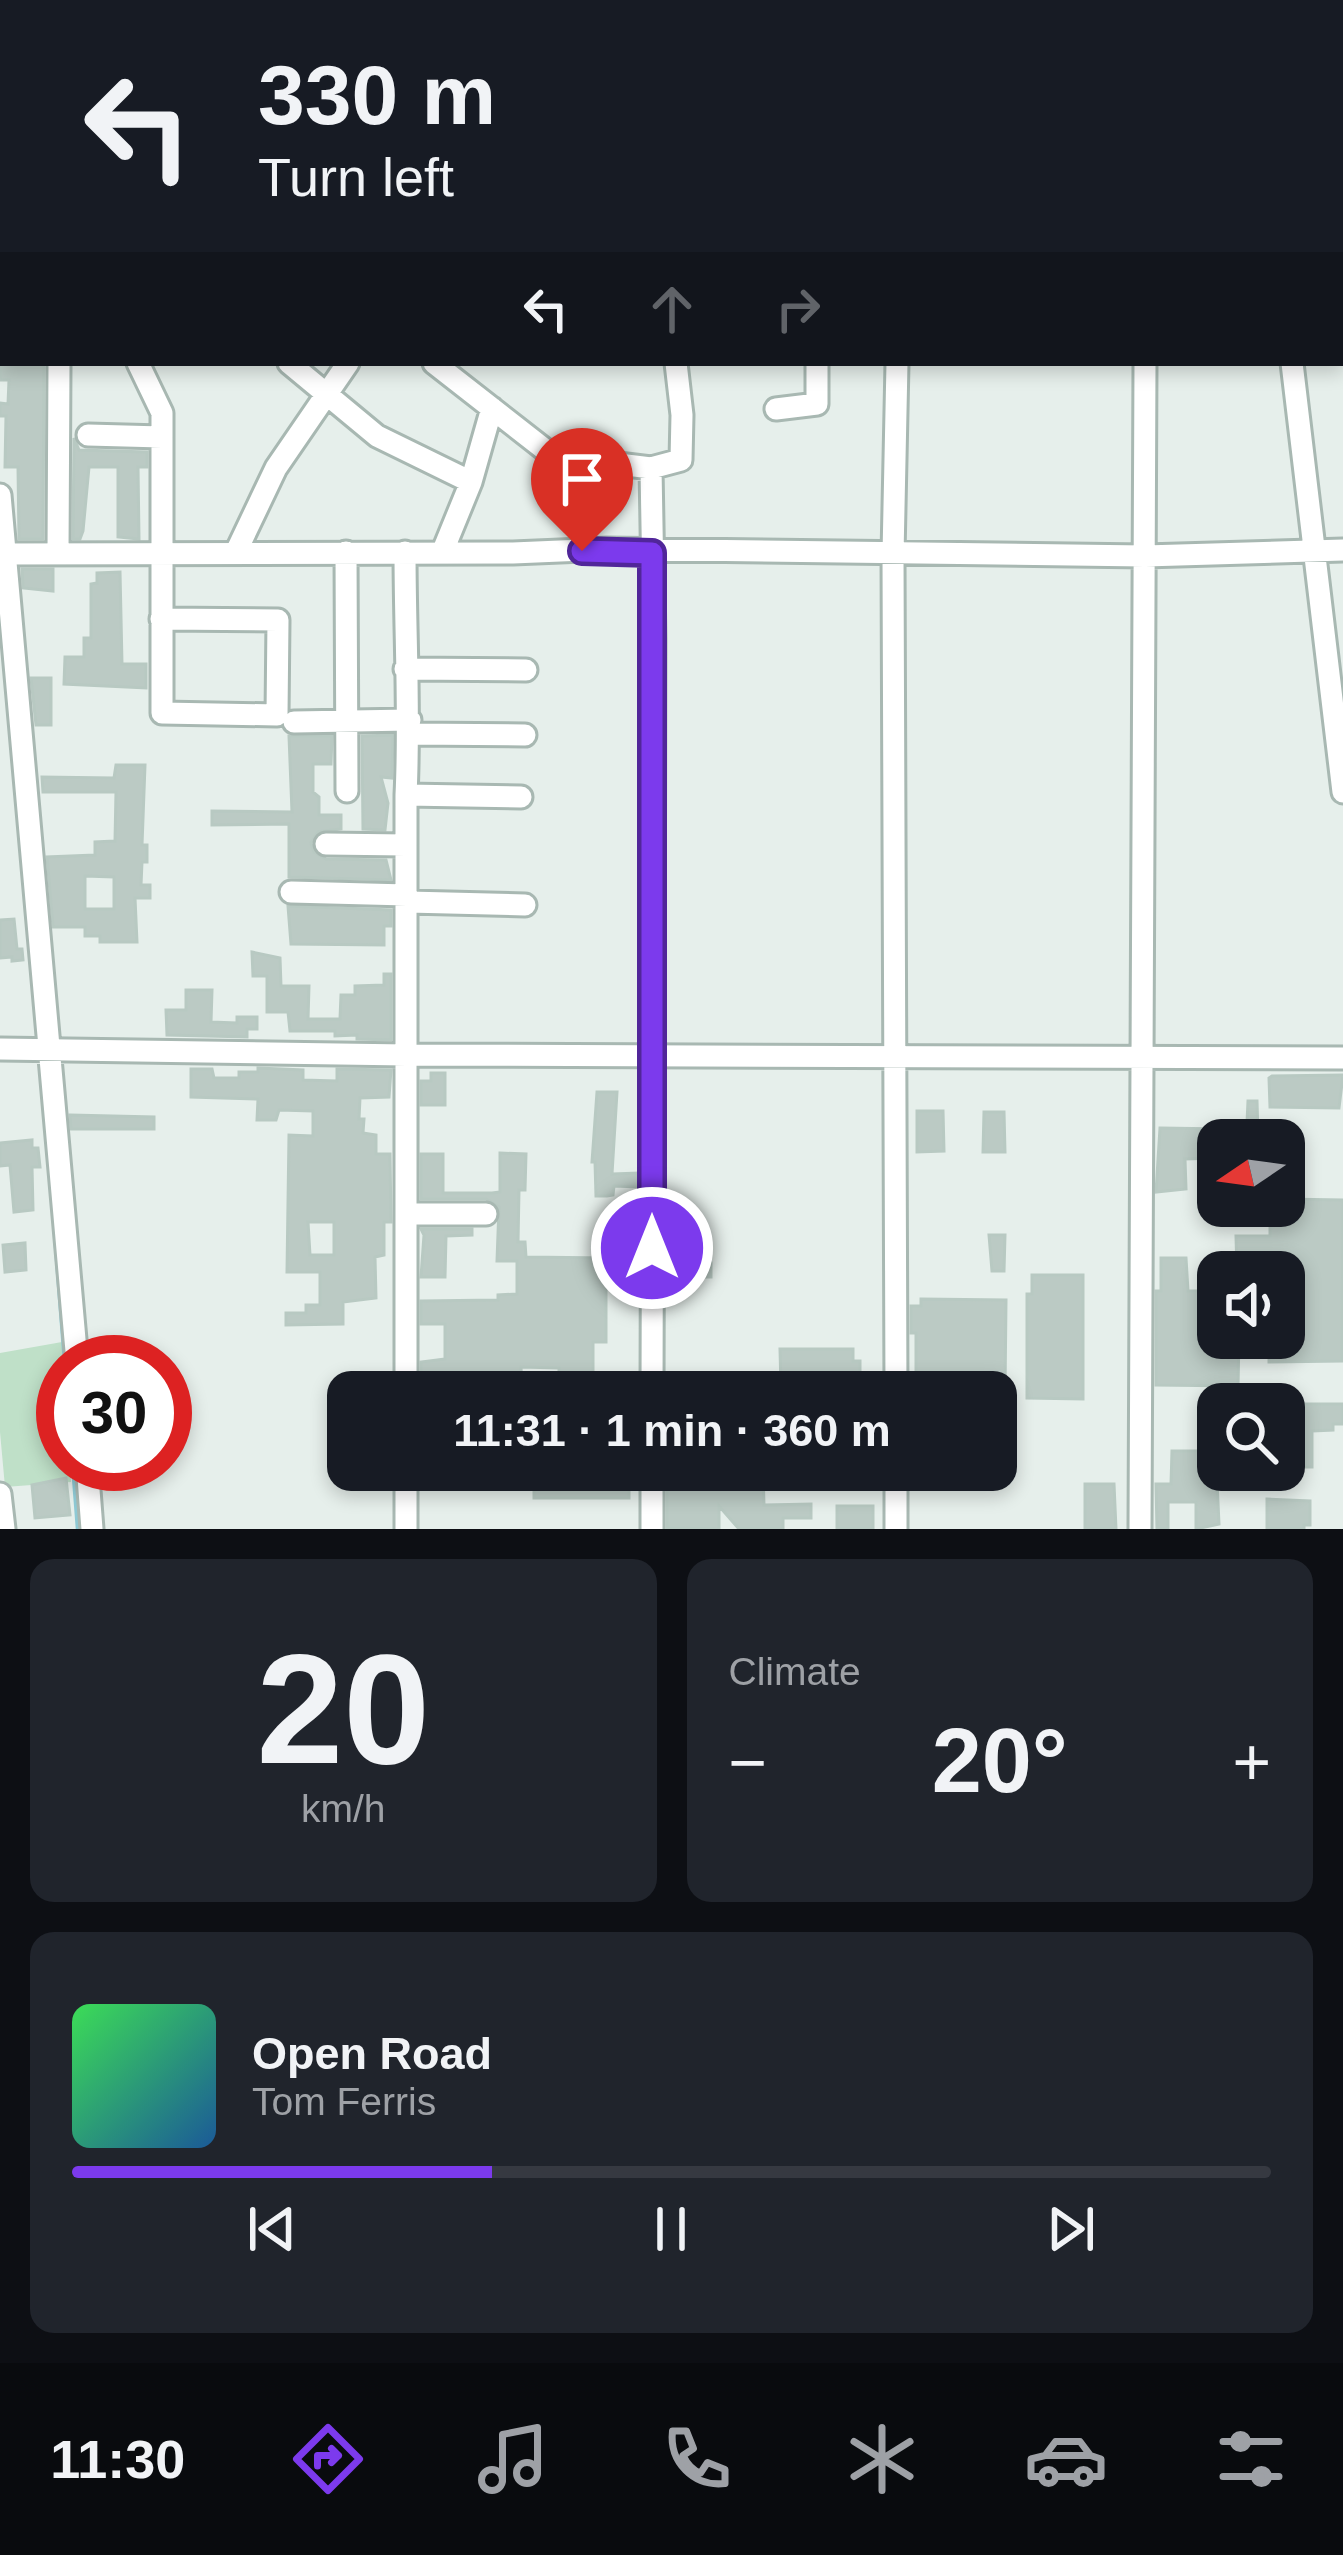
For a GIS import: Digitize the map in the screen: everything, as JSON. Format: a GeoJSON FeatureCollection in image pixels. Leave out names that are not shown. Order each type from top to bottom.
{"type":"FeatureCollection","features":[{"type":"Feature","properties":{"kind":"street"},"geometry":{"type":"LineString","coordinates":[[58,554],[59,366]]}},
{"type":"Feature","properties":{"kind":"street"},"geometry":{"type":"LineString","coordinates":[[140,366],[159,401],[162,436],[161,552],[161,619],[162,713],[277,715],[278,620],[161,619]]}},
{"type":"Feature","properties":{"kind":"street"},"geometry":{"type":"LineString","coordinates":[[294,366],[377,436],[471,482]]}},
{"type":"Feature","properties":{"kind":"street"},"geometry":{"type":"LineString","coordinates":[[236,552],[276,468],[346,366]]}},
{"type":"Feature","properties":{"kind":"street"},"geometry":{"type":"LineString","coordinates":[[438,366],[554,456],[651,468],[681,460],[676,366]]}},
{"type":"Feature","properties":{"kind":"street"},"geometry":{"type":"LineString","coordinates":[[776,409],[817,404],[818,366]]}},
{"type":"Feature","properties":{"kind":"street"},"geometry":{"type":"LineString","coordinates":[[896,1371],[893,555],[897,366]]}},
{"type":"Feature","properties":{"kind":"street"},"geometry":{"type":"LineString","coordinates":[[1140,1529],[1145,366]]}},
{"type":"Feature","properties":{"kind":"street"},"geometry":{"type":"LineString","coordinates":[[1292,366],[1343,792]]}},
{"type":"Feature","properties":{"kind":"street"},"geometry":{"type":"LineString","coordinates":[[442,553],[471,482],[492,409]]}},
{"type":"Feature","properties":{"kind":"street"},"geometry":{"type":"LineString","coordinates":[[88,435],[162,436]]}},
{"type":"Feature","properties":{"kind":"street"},"geometry":{"type":"LineString","coordinates":[[651,468],[652,1371]]}},
{"type":"Feature","properties":{"kind":"street"},"geometry":{"type":"LineString","coordinates":[[0,495],[75,1335]]}},
{"type":"Feature","properties":{"kind":"street"},"geometry":{"type":"LineString","coordinates":[[3,554],[607,549],[1145,556],[1343,550]]}},
{"type":"Feature","properties":{"kind":"street"},"geometry":{"type":"LineString","coordinates":[[346,552],[347,791]]}},
{"type":"Feature","properties":{"kind":"street"},"geometry":{"type":"LineString","coordinates":[[405,552],[410,727],[406,1371]]}},
{"type":"Feature","properties":{"kind":"street"},"geometry":{"type":"LineString","coordinates":[[405,669],[526,670]]}},
{"type":"Feature","properties":{"kind":"street"},"geometry":{"type":"LineString","coordinates":[[294,722],[525,734]]}},
{"type":"Feature","properties":{"kind":"street"},"geometry":{"type":"LineString","coordinates":[[406,795],[521,796]]}},
{"type":"Feature","properties":{"kind":"street"},"geometry":{"type":"LineString","coordinates":[[326,844],[406,845]]}},
{"type":"Feature","properties":{"kind":"street"},"geometry":{"type":"LineString","coordinates":[[291,892],[525,905]]}},
{"type":"Feature","properties":{"kind":"street"},"geometry":{"type":"LineString","coordinates":[[0,1049],[652,1057],[1343,1058]]}},
{"type":"Feature","properties":{"kind":"street"},"geometry":{"type":"LineString","coordinates":[[406,1214],[486,1214]]}},
{"type":"Feature","properties":{"kind":"street"},"geometry":{"type":"LineString","coordinates":[[88,1491],[92,1529]]}},
{"type":"Feature","properties":{"kind":"street"},"geometry":{"type":"LineString","coordinates":[[406,1491],[406,1529]]}},
{"type":"Feature","properties":{"kind":"street"},"geometry":{"type":"LineString","coordinates":[[652,1491],[652,1529]]}},
{"type":"Feature","properties":{"kind":"street"},"geometry":{"type":"LineString","coordinates":[[896,1491],[896,1529]]}},
{"type":"Feature","properties":{"kind":"street"},"geometry":{"type":"LineString","coordinates":[[0,1494],[4,1529]]}},
{"type":"Feature","properties":{"kind":"green space"},"geometry":{"type":"Polygon","coordinates":[[[36,1347],[36,1485],[5,1487],[0,1353],[36,1347]]]}},
{"type":"Feature","properties":{"kind":"building"},"geometry":{"type":"Polygon","coordinates":[[[0,366],[44,367],[43,539],[19,539],[18,467],[5,467],[6,416],[0,416],[0,403],[8,404],[9,380],[0,380],[0,366]]]}},
{"type":"Feature","properties":{"kind":"building"},"geometry":{"type":"Polygon","coordinates":[[[74,438],[79,450],[147,452],[147,467],[138,467],[139,539],[118,537],[118,467],[89,467],[83,531],[80,539],[73,539],[74,438]]]}},
{"type":"Feature","properties":{"kind":"building"},"geometry":{"type":"Polygon","coordinates":[[[22,569],[53,569],[53,591],[23,588],[22,569]]]}},
{"type":"Feature","properties":{"kind":"building"},"geometry":{"type":"Polygon","coordinates":[[[120,572],[122,664],[146,664],[146,688],[64,684],[65,657],[84,657],[84,638],[91,638],[91,584],[97,583],[97,573],[120,572]]]}},
{"type":"Feature","properties":{"kind":"building"},"geometry":{"type":"Polygon","coordinates":[[[31,678],[51,678],[51,725],[36,725],[31,678]]]}},
{"type":"Feature","properties":{"kind":"building"},"geometry":{"type":"Polygon","coordinates":[[[393,735],[392,778],[381,777],[388,803],[385,830],[363,829],[362,736],[393,735]]]}},
{"type":"Feature","properties":{"kind":"building"},"geometry":{"type":"Polygon","coordinates":[[[289,736],[332,736],[331,764],[313,764],[313,792],[319,797],[319,815],[341,815],[341,829],[318,832],[311,843],[314,852],[326,859],[386,860],[391,880],[289,877],[289,824],[212,825],[212,811],[292,812],[289,736]]]}},
{"type":"Feature","properties":{"kind":"building"},"geometry":{"type":"Polygon","coordinates":[[[116,765],[145,765],[142,845],[147,845],[147,862],[142,862],[141,885],[150,885],[150,898],[135,898],[137,942],[100,942],[100,936],[85,936],[85,927],[53,927],[47,857],[95,855],[95,842],[115,841],[116,792],[43,792],[42,777],[114,778],[116,765]],[[85,876],[85,909],[114,909],[114,877],[85,876]]]}},
{"type":"Feature","properties":{"kind":"building"},"geometry":{"type":"Polygon","coordinates":[[[288,906],[391,910],[391,926],[384,926],[384,945],[291,944],[288,906]]]}},
{"type":"Feature","properties":{"kind":"building"},"geometry":{"type":"Polygon","coordinates":[[[14,919],[23,960],[12,961],[12,957],[0,958],[0,920],[14,919]]]}},
{"type":"Feature","properties":{"kind":"building"},"geometry":{"type":"Polygon","coordinates":[[[252,952],[280,958],[281,986],[309,986],[308,1019],[340,1019],[341,995],[355,995],[355,986],[384,985],[384,974],[391,974],[391,1040],[335,1036],[335,1031],[290,1031],[288,1012],[267,1012],[267,976],[253,976],[252,952]]]}},
{"type":"Feature","properties":{"kind":"building"},"geometry":{"type":"Polygon","coordinates":[[[186,990],[212,990],[211,1022],[237,1023],[237,1017],[257,1017],[257,1029],[247,1029],[247,1037],[167,1035],[166,1010],[186,1010],[186,990]]]}},
{"type":"Feature","properties":{"kind":"building"},"geometry":{"type":"Polygon","coordinates":[[[258,1068],[303,1070],[303,1080],[337,1081],[337,1069],[391,1070],[389,1097],[360,1098],[359,1119],[364,1119],[363,1133],[376,1135],[376,1154],[390,1154],[391,1222],[384,1222],[384,1255],[375,1257],[376,1298],[343,1302],[343,1324],[286,1325],[286,1313],[306,1313],[306,1305],[320,1305],[320,1272],[287,1272],[289,1135],[313,1136],[313,1111],[279,1110],[276,1120],[257,1120],[258,1099],[191,1097],[191,1069],[212,1069],[214,1078],[258,1072],[258,1068]],[[308,1222],[310,1255],[334,1255],[334,1222],[308,1222]]]}},
{"type":"Feature","properties":{"kind":"building"},"geometry":{"type":"Polygon","coordinates":[[[431,1073],[445,1073],[445,1105],[421,1105],[421,1081],[431,1081],[431,1073]]]}},
{"type":"Feature","properties":{"kind":"building"},"geometry":{"type":"Polygon","coordinates":[[[1343,1075],[1339,1108],[1270,1107],[1272,1076],[1343,1075]]]}},
{"type":"Feature","properties":{"kind":"building"},"geometry":{"type":"Polygon","coordinates":[[[597,1092],[617,1092],[612,1174],[638,1173],[638,1187],[614,1186],[613,1195],[607,1196],[596,1196],[592,1162],[597,1092]]]}},
{"type":"Feature","properties":{"kind":"building"},"geometry":{"type":"Polygon","coordinates":[[[1248,1101],[1257,1101],[1258,1119],[1247,1119],[1248,1101]]]}},
{"type":"Feature","properties":{"kind":"building"},"geometry":{"type":"Polygon","coordinates":[[[917,1111],[943,1111],[944,1151],[917,1152],[917,1111]]]}},
{"type":"Feature","properties":{"kind":"building"},"geometry":{"type":"Polygon","coordinates":[[[984,1112],[1004,1112],[1005,1152],[983,1152],[984,1112]]]}},
{"type":"Feature","properties":{"kind":"building"},"geometry":{"type":"Polygon","coordinates":[[[70,1115],[154,1117],[154,1129],[71,1129],[70,1115]]]}},
{"type":"Feature","properties":{"kind":"building"},"geometry":{"type":"Polygon","coordinates":[[[1160,1128],[1197,1129],[1197,1159],[1185,1159],[1186,1189],[1156,1192],[1160,1128]]]}},
{"type":"Feature","properties":{"kind":"building"},"geometry":{"type":"Polygon","coordinates":[[[32,1140],[40,1167],[32,1167],[33,1210],[14,1212],[10,1165],[0,1166],[0,1143],[32,1140]]]}},
{"type":"Feature","properties":{"kind":"building"},"geometry":{"type":"Polygon","coordinates":[[[500,1153],[526,1154],[525,1190],[519,1190],[518,1242],[525,1242],[526,1257],[606,1258],[606,1342],[593,1342],[593,1371],[521,1367],[521,1371],[421,1371],[421,1362],[445,1359],[445,1324],[421,1324],[421,1301],[498,1300],[498,1295],[517,1294],[517,1261],[497,1261],[499,1207],[486,1199],[421,1199],[421,1154],[443,1154],[443,1193],[500,1192],[500,1153]]]}},
{"type":"Feature","properties":{"kind":"building"},"geometry":{"type":"Polygon","coordinates":[[[1305,1199],[1343,1200],[1342,1361],[1269,1362],[1305,1359],[1305,1251],[1236,1251],[1236,1236],[1270,1236],[1270,1227],[1305,1227],[1305,1199]]]}},
{"type":"Feature","properties":{"kind":"building"},"geometry":{"type":"Polygon","coordinates":[[[421,1229],[472,1229],[472,1235],[446,1236],[445,1277],[421,1277],[421,1229]]]}},
{"type":"Feature","properties":{"kind":"building"},"geometry":{"type":"Polygon","coordinates":[[[989,1235],[1005,1235],[1004,1271],[992,1271],[989,1235]]]}},
{"type":"Feature","properties":{"kind":"building"},"geometry":{"type":"Polygon","coordinates":[[[25,1243],[26,1270],[5,1272],[3,1245],[25,1243]]]}},
{"type":"Feature","properties":{"kind":"building"},"geometry":{"type":"Polygon","coordinates":[[[1161,1258],[1186,1258],[1188,1291],[1197,1291],[1197,1359],[1239,1359],[1238,1383],[1156,1385],[1156,1291],[1161,1291],[1161,1258]]]}},
{"type":"Feature","properties":{"kind":"building"},"geometry":{"type":"Polygon","coordinates":[[[667,1262],[711,1263],[711,1277],[667,1277],[667,1262]]]}},
{"type":"Feature","properties":{"kind":"building"},"geometry":{"type":"Polygon","coordinates":[[[1032,1275],[1083,1275],[1083,1399],[1027,1398],[1027,1294],[1032,1294],[1032,1275]]]}},
{"type":"Feature","properties":{"kind":"building"},"geometry":{"type":"Polygon","coordinates":[[[921,1299],[1006,1300],[1005,1371],[916,1371],[911,1306],[921,1306],[921,1299]]]}},
{"type":"Feature","properties":{"kind":"building"},"geometry":{"type":"Polygon","coordinates":[[[780,1349],[853,1349],[853,1361],[860,1361],[860,1371],[781,1371],[780,1349]]]}},
{"type":"Feature","properties":{"kind":"building"},"geometry":{"type":"Polygon","coordinates":[[[1305,1404],[1343,1404],[1343,1424],[1333,1424],[1333,1430],[1312,1431],[1312,1467],[1305,1467],[1305,1404]]]}},
{"type":"Feature","properties":{"kind":"building"},"geometry":{"type":"Polygon","coordinates":[[[1172,1451],[1197,1451],[1197,1491],[1217,1491],[1219,1524],[1196,1529],[1196,1502],[1168,1502],[1168,1529],[1157,1529],[1156,1484],[1171,1484],[1172,1451]]]}},
{"type":"Feature","properties":{"kind":"building"},"geometry":{"type":"Polygon","coordinates":[[[36,1484],[36,1491],[67,1491],[70,1515],[35,1518],[32,1485],[36,1484]]]}},
{"type":"Feature","properties":{"kind":"building"},"geometry":{"type":"Polygon","coordinates":[[[1085,1484],[1114,1484],[1116,1529],[1085,1529],[1085,1484]]]}},
{"type":"Feature","properties":{"kind":"building"},"geometry":{"type":"Polygon","coordinates":[[[534,1491],[629,1491],[629,1498],[534,1498],[534,1491]]]}},
{"type":"Feature","properties":{"kind":"building"},"geometry":{"type":"Polygon","coordinates":[[[667,1491],[764,1491],[764,1505],[811,1504],[811,1518],[783,1518],[783,1529],[739,1529],[719,1506],[719,1529],[667,1528],[667,1491]]]}},
{"type":"Feature","properties":{"kind":"building"},"geometry":{"type":"Polygon","coordinates":[[[1267,1499],[1310,1501],[1310,1525],[1267,1529],[1267,1499]]]}},
{"type":"Feature","properties":{"kind":"building"},"geometry":{"type":"Polygon","coordinates":[[[837,1506],[873,1506],[873,1529],[837,1529],[837,1506]]]}},
{"type":"Feature","properties":{"kind":"waterway"},"geometry":{"type":"LineString","coordinates":[[55,1233],[63,1335]]}},
{"type":"Feature","properties":{"kind":"waterway"},"geometry":{"type":"LineString","coordinates":[[75,1491],[78,1529]]}},
{"type":"Feature","properties":{"kind":"route"},"geometry":{"type":"LineString","coordinates":[[582,551],[652,553],[652,1248]]}}]}
